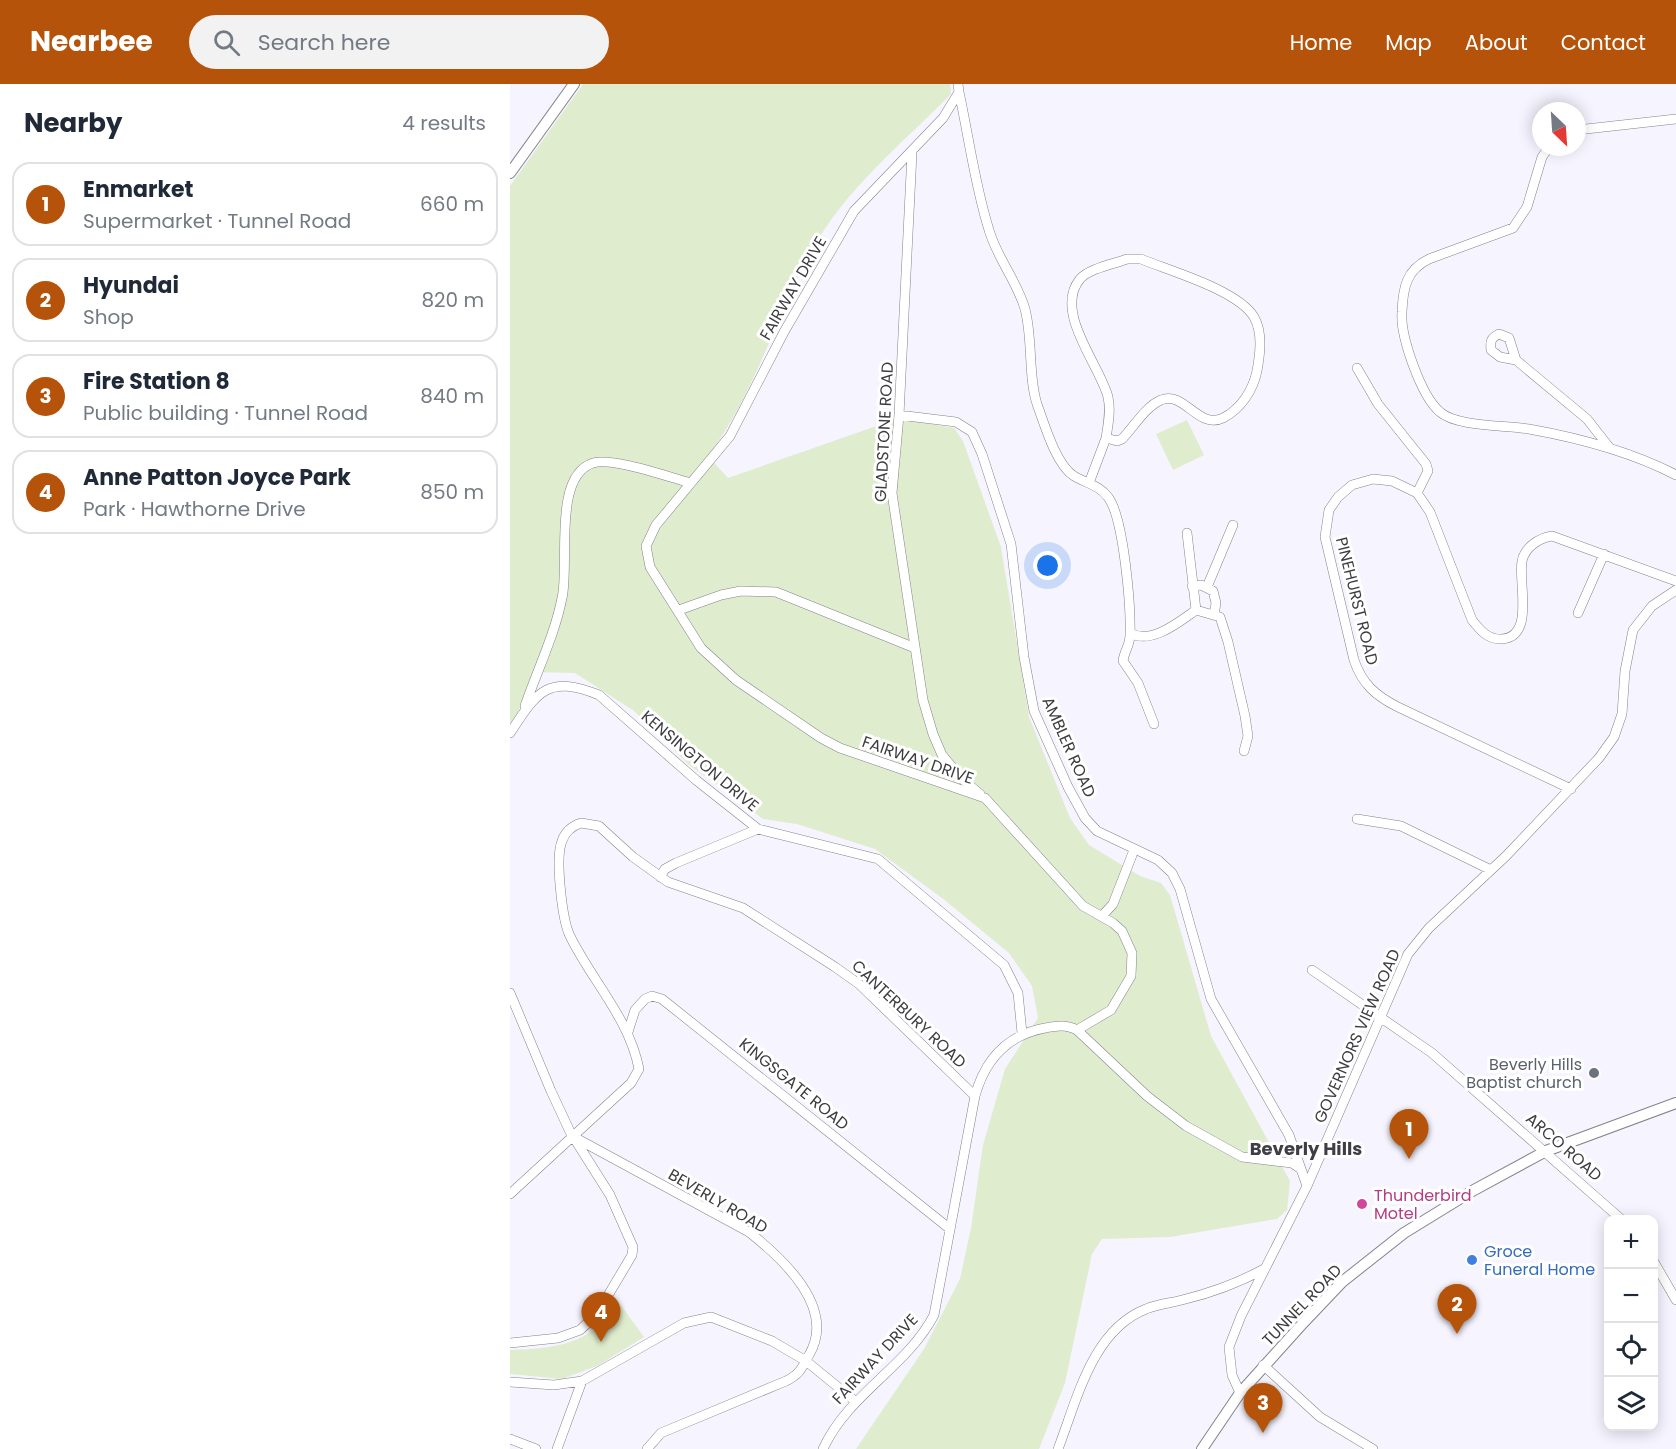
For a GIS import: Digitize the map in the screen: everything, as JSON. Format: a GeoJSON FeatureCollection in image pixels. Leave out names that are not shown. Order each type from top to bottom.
{"type":"FeatureCollection","features":[{"type":"Feature","properties":{"kind":"main road"},"geometry":{"type":"LineString","coordinates":[[510,173],[573,84]]}},
{"type":"Feature","properties":{"kind":"main road","name":"TUNNEL ROAD"},"geometry":{"type":"LineString","coordinates":[[1202,1449],[1240,1393],[1263,1365],[1342,1282],[1404,1233],[1474,1190],[1546,1152],[1676,1103]]}},
{"type":"Feature","properties":{"kind":"street","name":"FAIRWAY DRIVE"},"geometry":{"type":"LineString","coordinates":[[823,1449],[832,1429],[855,1401],[928,1326],[941,1288],[950,1229],[979,1081],[992,1060],[1007,1043],[1022,1033],[1066,1025],[1077,1030],[1111,1010],[1131,976],[1133,964],[1131,948],[1122,931],[1102,916],[1083,906],[985,798],[860,756],[821,738],[718,666],[701,648],[650,567],[646,546],[656,525],[730,435],[784,332],[854,211],[912,153],[943,118],[958,88]]}},
{"type":"Feature","properties":{"kind":"street"},"geometry":{"type":"LineString","coordinates":[[958,88],[990,233],[1009,270],[1024,308],[1031,341],[1035,400],[1066,468],[1109,498],[1117,516],[1130,633],[1123,661],[1138,683],[1154,724]]}},
{"type":"Feature","properties":{"kind":"street"},"geometry":{"type":"LineString","coordinates":[[1586,129],[1676,118]]}},
{"type":"Feature","properties":{"kind":"street","name":"GLADSTONE ROAD"},"geometry":{"type":"LineString","coordinates":[[912,153],[899,415],[892,493],[923,700],[937,746],[962,778],[985,798]]}},
{"type":"Feature","properties":{"kind":"street"},"geometry":{"type":"LineString","coordinates":[[1543,156],[1527,207],[1517,224],[1505,232],[1418,264],[1408,277],[1403,294],[1401,321],[1423,386],[1440,413],[1467,422],[1530,429],[1609,447],[1676,475]]}},
{"type":"Feature","properties":{"kind":"street"},"geometry":{"type":"LineString","coordinates":[[1089,483],[1106,438],[1109,416],[1108,399],[1077,329],[1072,298],[1080,280],[1088,273],[1127,259],[1140,259],[1218,291],[1248,310],[1258,329],[1260,346],[1257,373],[1247,395],[1236,410],[1221,419],[1210,420],[1172,399],[1161,400],[1122,439],[1117,441],[1106,438]]}},
{"type":"Feature","properties":{"kind":"street"},"geometry":{"type":"LineString","coordinates":[[1515,360],[1587,418],[1609,447]]}},
{"type":"Feature","properties":{"kind":"street"},"geometry":{"type":"LineString","coordinates":[[1357,368],[1378,404],[1426,464],[1428,471],[1417,492],[1430,512],[1472,620],[1480,631],[1495,639],[1506,639],[1517,631],[1523,619],[1522,560],[1534,543],[1552,536],[1676,581]]}},
{"type":"Feature","properties":{"kind":"street","name":"AMBLER ROAD"},"geometry":{"type":"LineString","coordinates":[[899,415],[956,422],[972,432],[982,454],[1011,544],[1023,657],[1034,711],[1068,787],[1085,818],[1097,831],[1158,860],[1176,881],[1211,999],[1290,1135],[1307,1186]]}},
{"type":"Feature","properties":{"kind":"street"},"geometry":{"type":"LineString","coordinates":[[522,714],[563,598],[566,505],[575,475],[593,463],[620,464],[691,483]]}},
{"type":"Feature","properties":{"kind":"street","name":"PINEHURST ROAD"},"geometry":{"type":"LineString","coordinates":[[1417,492],[1392,481],[1373,479],[1352,485],[1338,497],[1329,510],[1325,537],[1358,673],[1379,697],[1571,789]]}},
{"type":"Feature","properties":{"kind":"street"},"geometry":{"type":"LineString","coordinates":[[1207,586],[1233,525]]}},
{"type":"Feature","properties":{"kind":"street"},"geometry":{"type":"LineString","coordinates":[[1187,533],[1196,610]]}},
{"type":"Feature","properties":{"kind":"street"},"geometry":{"type":"LineString","coordinates":[[1578,613],[1604,554]]}},
{"type":"Feature","properties":{"kind":"street"},"geometry":{"type":"LineString","coordinates":[[1192,586],[1207,586],[1216,596],[1214,615]]}},
{"type":"Feature","properties":{"kind":"street","name":"GOVERNORS VIEW ROAD"},"geometry":{"type":"LineString","coordinates":[[1240,1393],[1232,1375],[1229,1347],[1264,1269],[1307,1186],[1403,965],[1418,941],[1571,789],[1614,737],[1622,714],[1625,671],[1633,630],[1652,606],[1676,590]]}},
{"type":"Feature","properties":{"kind":"street"},"geometry":{"type":"LineString","coordinates":[[679,610],[741,591],[776,592],[915,648]]}},
{"type":"Feature","properties":{"kind":"street"},"geometry":{"type":"LineString","coordinates":[[1130,633],[1137,637],[1153,634],[1173,627],[1196,610]]}},
{"type":"Feature","properties":{"kind":"street"},"geometry":{"type":"LineString","coordinates":[[1196,610],[1220,617],[1245,716],[1248,736],[1244,751]]}},
{"type":"Feature","properties":{"kind":"street","name":"KENSINGTON DRIVE"},"geometry":{"type":"LineString","coordinates":[[510,733],[538,693],[552,687],[585,690],[599,695],[696,780],[758,829],[878,859],[1004,965],[1018,993],[1022,1033]]}},
{"type":"Feature","properties":{"kind":"street"},"geometry":{"type":"LineString","coordinates":[[1357,819],[1401,826],[1491,870]]}},
{"type":"Feature","properties":{"kind":"street","name":"CANTERBURY ROAD"},"geometry":{"type":"LineString","coordinates":[[572,1136],[636,1076],[639,1069],[628,1032],[569,934],[563,898],[561,843],[571,827],[592,823],[660,877],[743,908],[859,984],[975,1096]]}},
{"type":"Feature","properties":{"kind":"street"},"geometry":{"type":"LineString","coordinates":[[660,877],[665,869],[676,863],[758,829]]}},
{"type":"Feature","properties":{"kind":"street"},"geometry":{"type":"LineString","coordinates":[[1102,916],[1113,904],[1134,850]]}},
{"type":"Feature","properties":{"kind":"street","name":"ARCO ROAD"},"geometry":{"type":"LineString","coordinates":[[1312,970],[1432,1053],[1616,1215]]}},
{"type":"Feature","properties":{"kind":"street"},"geometry":{"type":"LineString","coordinates":[[510,993],[550,1091],[572,1136],[615,1203],[633,1247],[632,1256],[597,1314],[580,1330],[558,1338],[510,1343]]}},
{"type":"Feature","properties":{"kind":"street","name":"KINGSGATE ROAD"},"geometry":{"type":"LineString","coordinates":[[628,1032],[639,1005],[652,996],[662,999],[950,1229]]}},
{"type":"Feature","properties":{"kind":"street"},"geometry":{"type":"LineString","coordinates":[[1077,1030],[1147,1096],[1186,1126],[1242,1157],[1292,1164],[1301,1168]]}},
{"type":"Feature","properties":{"kind":"street"},"geometry":{"type":"LineString","coordinates":[[510,1194],[572,1136]]}},
{"type":"Feature","properties":{"kind":"street","name":"BEVERLY ROAD"},"geometry":{"type":"LineString","coordinates":[[572,1136],[723,1217],[773,1252],[799,1280],[813,1309],[818,1328],[815,1346],[806,1361],[804,1370],[796,1376],[661,1433],[647,1449]]}},
{"type":"Feature","properties":{"kind":"street"},"geometry":{"type":"LineString","coordinates":[[1058,1449],[1098,1350],[1125,1322],[1146,1309],[1222,1288],[1264,1269]]}},
{"type":"Feature","properties":{"kind":"street"},"geometry":{"type":"LineString","coordinates":[[1657,1269],[1676,1300]]}},
{"type":"Feature","properties":{"kind":"street"},"geometry":{"type":"LineString","coordinates":[[510,1382],[554,1386],[582,1382],[684,1323],[703,1317],[718,1319],[772,1341],[806,1361],[855,1401]]}},
{"type":"Feature","properties":{"kind":"street"},"geometry":{"type":"LineString","coordinates":[[1263,1365],[1320,1417],[1373,1449]]}},
{"type":"Feature","properties":{"kind":"street"},"geometry":{"type":"LineString","coordinates":[[557,1449],[582,1382]]}},
{"type":"Feature","properties":{"kind":"street"},"geometry":{"type":"LineString","coordinates":[[510,1439],[536,1449]]}},
{"type":"Feature","properties":{"kind":"green space"},"geometry":{"type":"Polygon","coordinates":[[[583,84],[950,84],[951,94],[875,168],[825,229],[798,278],[738,408],[708,456],[728,478],[885,423],[908,420],[954,428],[963,441],[1001,547],[1029,717],[1070,818],[1089,845],[1140,876],[1161,883],[1170,895],[1211,1036],[1290,1181],[1287,1210],[1277,1219],[1170,1237],[1102,1239],[1092,1254],[1065,1383],[1039,1449],[856,1449],[924,1349],[960,1279],[971,1228],[983,1145],[1005,1069],[1038,1018],[1032,986],[1009,953],[942,898],[875,849],[797,824],[763,819],[688,764],[634,711],[575,673],[533,672],[517,715],[510,725],[510,186],[583,84]]]}},
{"type":"Feature","properties":{"kind":"green space"},"geometry":{"type":"Polygon","coordinates":[[[1187,420],[1204,455],[1173,470],[1156,434],[1187,420]]]}},
{"type":"Feature","properties":{"kind":"green space"},"geometry":{"type":"Polygon","coordinates":[[[615,1297],[644,1337],[597,1366],[562,1379],[510,1374],[510,1350],[559,1345],[583,1337],[601,1322],[615,1297]]]}},
{"type":"Feature","properties":{"kind":"place","name":"Beverly Hills Baptist church"},"geometry":{"type":"Point","coordinates":[1594,1073]}},
{"type":"Feature","properties":{"kind":"place","name":"Enmarket"},"geometry":{"type":"Point","coordinates":[1409,1159]}},
{"type":"Feature","properties":{"kind":"place","name":"Thunderbird Motel"},"geometry":{"type":"Point","coordinates":[1362,1204]}},
{"type":"Feature","properties":{"kind":"place","name":"Groce Funeral Home"},"geometry":{"type":"Point","coordinates":[1472,1260]}},
{"type":"Feature","properties":{"kind":"place","name":"Hyundai"},"geometry":{"type":"Point","coordinates":[1457,1334]}},
{"type":"Feature","properties":{"kind":"place","name":"Anne Patton Joyce Park"},"geometry":{"type":"Point","coordinates":[601,1342]}},
{"type":"Feature","properties":{"kind":"place","name":"Fire Station 8"},"geometry":{"type":"Point","coordinates":[1263,1433]}},
{"type":"Feature","properties":{"kind":"district","name":"Beverly Hills"},"geometry":{"type":"Point","coordinates":[1306,1148]}}]}
